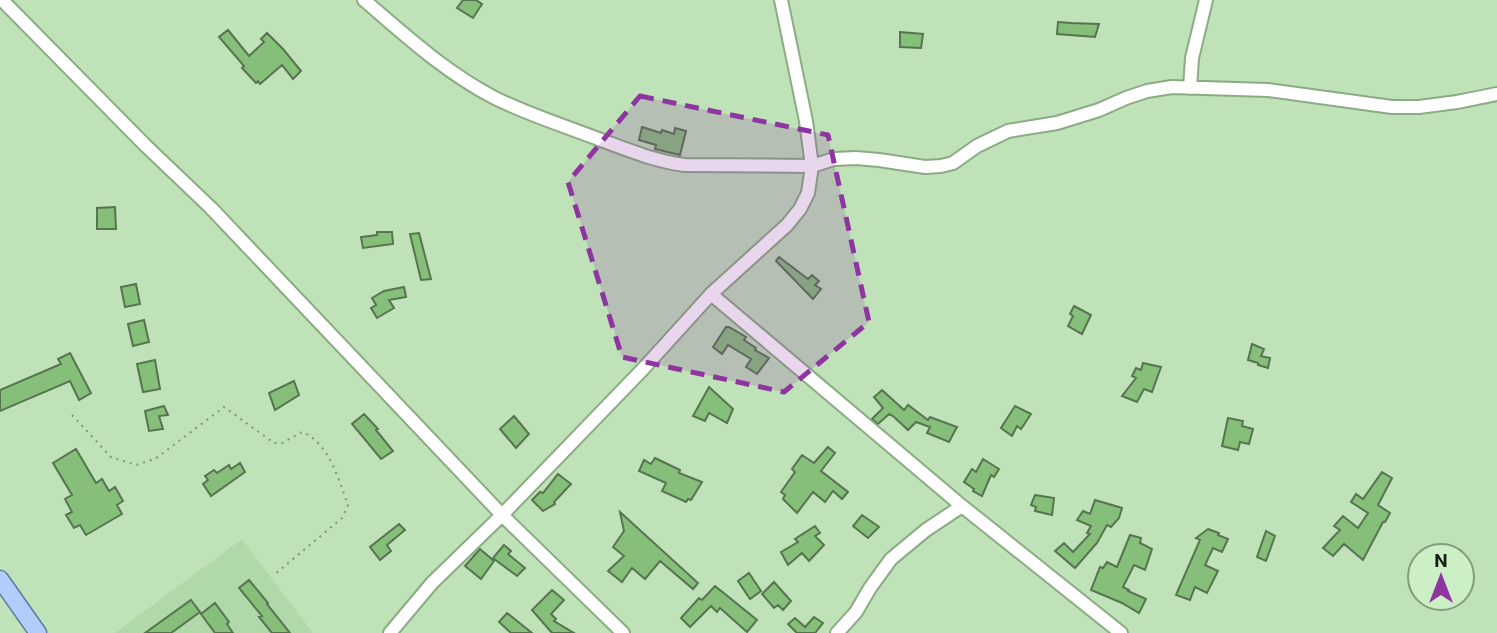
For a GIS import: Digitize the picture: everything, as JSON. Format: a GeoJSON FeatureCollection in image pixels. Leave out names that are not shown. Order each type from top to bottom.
{"type":"FeatureCollection","features":[{"type":"Feature","properties":{"kind":"main road"},"geometry":{"type":"LineString","coordinates":[[0,579],[38,633]]}},
{"type":"Feature","properties":{"kind":"street"},"geometry":{"type":"LineString","coordinates":[[2,0],[211,208],[502,515],[623,633]]}},
{"type":"Feature","properties":{"kind":"street"},"geometry":{"type":"LineString","coordinates":[[365,0],[437,61],[493,97],[636,153],[668,163],[685,165],[812,166],[834,159],[856,158],[925,167],[941,166],[953,163],[977,146],[1008,131],[1057,123],[1147,91],[1172,88],[1268,90],[1392,107],[1419,107],[1497,94]]}},
{"type":"Feature","properties":{"kind":"street"},"geometry":{"type":"LineString","coordinates":[[390,633],[432,583],[502,515],[643,369],[711,294],[787,225],[800,209],[808,193],[812,166],[806,121],[781,0]]}},
{"type":"Feature","properties":{"kind":"street"},"geometry":{"type":"LineString","coordinates":[[1190,88],[1192,58],[1206,0]]}},
{"type":"Feature","properties":{"kind":"street"},"geometry":{"type":"LineString","coordinates":[[711,294],[962,506],[1122,633]]}},
{"type":"Feature","properties":{"kind":"street"},"geometry":{"type":"LineString","coordinates":[[837,633],[856,612],[891,559],[926,530],[962,506]]}},
{"type":"Feature","properties":{"kind":"path"},"geometry":{"type":"LineString","coordinates":[[72,415],[111,457],[136,465],[155,459],[224,407],[274,443],[282,443],[302,432],[315,440],[332,463],[348,505],[342,518],[274,575]]}},
{"type":"Feature","properties":{"kind":"highlighted area"},"geometry":{"type":"Polygon","coordinates":[[[640,96],[828,135],[869,322],[784,392],[622,357],[568,182],[640,96]]]}},
{"type":"Feature","properties":{"kind":"shaded area"},"geometry":{"type":"Polygon","coordinates":[[[242,539],[313,633],[115,633],[242,539]]]}},
{"type":"Feature","properties":{"kind":"building"},"geometry":{"type":"Polygon","coordinates":[[[463,0],[476,0],[482,4],[473,18],[457,8],[463,0]]]}},
{"type":"Feature","properties":{"kind":"building"},"geometry":{"type":"Polygon","coordinates":[[[1058,22],[1099,24],[1095,37],[1057,34],[1058,22]]]}},
{"type":"Feature","properties":{"kind":"building"},"geometry":{"type":"Polygon","coordinates":[[[228,30],[249,56],[264,42],[261,39],[267,33],[301,71],[293,79],[282,65],[260,84],[258,81],[256,83],[219,37],[228,30]]]}},
{"type":"Feature","properties":{"kind":"building"},"geometry":{"type":"Polygon","coordinates":[[[900,32],[923,34],[921,48],[900,47],[900,32]]]}},
{"type":"Feature","properties":{"kind":"building"},"geometry":{"type":"Polygon","coordinates":[[[642,127],[661,133],[662,130],[674,134],[675,128],[686,131],[680,155],[655,149],[656,145],[639,140],[642,127]]]}},
{"type":"Feature","properties":{"kind":"building"},"geometry":{"type":"Polygon","coordinates":[[[115,207],[116,229],[97,229],[97,208],[115,207]]]}},
{"type":"Feature","properties":{"kind":"building"},"geometry":{"type":"Polygon","coordinates":[[[377,232],[392,232],[393,244],[363,248],[361,237],[377,235],[377,232]]]}},
{"type":"Feature","properties":{"kind":"building"},"geometry":{"type":"Polygon","coordinates":[[[419,233],[431,279],[421,280],[410,234],[419,233]]]}},
{"type":"Feature","properties":{"kind":"building"},"geometry":{"type":"Polygon","coordinates":[[[779,257],[808,279],[812,275],[819,281],[815,285],[821,289],[813,299],[776,261],[779,257]]]}},
{"type":"Feature","properties":{"kind":"building"},"geometry":{"type":"Polygon","coordinates":[[[136,284],[140,304],[125,307],[121,287],[136,284]]]}},
{"type":"Feature","properties":{"kind":"building"},"geometry":{"type":"Polygon","coordinates":[[[404,287],[406,297],[389,300],[394,308],[377,318],[371,308],[376,305],[372,298],[384,291],[404,287]]]}},
{"type":"Feature","properties":{"kind":"building"},"geometry":{"type":"Polygon","coordinates":[[[1074,306],[1091,315],[1082,334],[1068,326],[1074,306]]]}},
{"type":"Feature","properties":{"kind":"building"},"geometry":{"type":"Polygon","coordinates":[[[144,320],[149,342],[133,346],[128,324],[144,320]]]}},
{"type":"Feature","properties":{"kind":"building"},"geometry":{"type":"Polygon","coordinates":[[[726,327],[746,337],[744,340],[769,358],[757,374],[746,367],[751,359],[728,345],[722,354],[713,347],[726,327]]]}},
{"type":"Feature","properties":{"kind":"building"},"geometry":{"type":"Polygon","coordinates":[[[1252,344],[1264,349],[1261,356],[1270,358],[1268,368],[1248,360],[1252,344]]]}},
{"type":"Feature","properties":{"kind":"building"},"geometry":{"type":"Polygon","coordinates":[[[70,353],[91,393],[79,400],[70,381],[0,411],[0,390],[61,364],[58,359],[70,353]]]}},
{"type":"Feature","properties":{"kind":"building"},"geometry":{"type":"Polygon","coordinates":[[[155,360],[160,389],[143,392],[137,364],[155,360]]]}},
{"type":"Feature","properties":{"kind":"building"},"geometry":{"type":"Polygon","coordinates":[[[1143,363],[1161,367],[1152,392],[1144,389],[1137,402],[1122,396],[1136,378],[1132,376],[1136,368],[1141,370],[1143,363]]]}},
{"type":"Feature","properties":{"kind":"building"},"geometry":{"type":"Polygon","coordinates":[[[294,381],[299,395],[275,410],[269,393],[294,381]]]}},
{"type":"Feature","properties":{"kind":"building"},"geometry":{"type":"Polygon","coordinates":[[[709,387],[733,409],[727,423],[709,413],[705,421],[693,416],[709,387]]]}},
{"type":"Feature","properties":{"kind":"building"},"geometry":{"type":"Polygon","coordinates":[[[882,390],[904,410],[908,405],[928,420],[930,417],[957,427],[949,442],[927,433],[930,427],[916,422],[908,430],[889,414],[878,424],[872,419],[883,408],[874,397],[882,390]]]}},
{"type":"Feature","properties":{"kind":"building"},"geometry":{"type":"Polygon","coordinates":[[[164,406],[168,415],[159,416],[163,429],[149,431],[145,411],[164,406]]]}},
{"type":"Feature","properties":{"kind":"building"},"geometry":{"type":"Polygon","coordinates":[[[1015,406],[1031,414],[1021,429],[1017,426],[1012,436],[1001,428],[1015,406]]]}},
{"type":"Feature","properties":{"kind":"building"},"geometry":{"type":"Polygon","coordinates":[[[364,414],[393,451],[381,459],[352,424],[364,414]]]}},
{"type":"Feature","properties":{"kind":"building"},"geometry":{"type":"Polygon","coordinates":[[[514,416],[529,434],[516,448],[500,429],[514,416]]]}},
{"type":"Feature","properties":{"kind":"building"},"geometry":{"type":"Polygon","coordinates":[[[1228,418],[1243,421],[1242,426],[1253,429],[1249,444],[1240,442],[1238,450],[1222,446],[1228,418]]]}},
{"type":"Feature","properties":{"kind":"building"},"geometry":{"type":"Polygon","coordinates":[[[828,447],[835,453],[821,471],[848,492],[842,499],[833,491],[825,502],[813,492],[797,513],[783,499],[785,495],[781,492],[795,472],[792,469],[802,455],[814,463],[828,447]]]}},
{"type":"Feature","properties":{"kind":"building"},"geometry":{"type":"Polygon","coordinates":[[[76,449],[96,483],[102,479],[109,491],[115,487],[123,501],[117,505],[122,514],[86,535],[80,525],[74,528],[66,515],[72,512],[65,499],[72,495],[53,463],[76,449]]]}},
{"type":"Feature","properties":{"kind":"building"},"geometry":{"type":"Polygon","coordinates":[[[655,458],[680,470],[679,473],[702,482],[691,500],[686,502],[662,491],[666,483],[639,471],[644,460],[651,464],[655,458]]]}},
{"type":"Feature","properties":{"kind":"building"},"geometry":{"type":"Polygon","coordinates":[[[983,459],[999,469],[994,477],[991,475],[982,496],[964,482],[972,469],[976,472],[983,459]]]}},
{"type":"Feature","properties":{"kind":"building"},"geometry":{"type":"Polygon","coordinates":[[[240,463],[245,472],[211,496],[203,484],[208,480],[205,476],[214,470],[217,473],[229,465],[231,469],[240,463]]]}},
{"type":"Feature","properties":{"kind":"building"},"geometry":{"type":"Polygon","coordinates":[[[1382,472],[1392,478],[1378,505],[1390,513],[1363,560],[1344,544],[1333,556],[1323,548],[1340,530],[1334,526],[1343,516],[1358,528],[1368,513],[1351,502],[1356,494],[1363,499],[1382,472]]]}},
{"type":"Feature","properties":{"kind":"building"},"geometry":{"type":"Polygon","coordinates":[[[558,474],[571,484],[555,504],[543,511],[532,500],[540,492],[543,493],[558,474]]]}},
{"type":"Feature","properties":{"kind":"building"},"geometry":{"type":"Polygon","coordinates":[[[1035,495],[1054,498],[1052,515],[1035,511],[1036,507],[1031,505],[1035,495]]]}},
{"type":"Feature","properties":{"kind":"building"},"geometry":{"type":"Polygon","coordinates":[[[1095,500],[1122,508],[1119,518],[1111,527],[1107,525],[1097,543],[1075,568],[1055,551],[1064,543],[1073,552],[1090,534],[1087,533],[1091,526],[1077,520],[1083,511],[1090,514],[1095,500]]]}},
{"type":"Feature","properties":{"kind":"building"},"geometry":{"type":"Polygon","coordinates":[[[620,512],[698,583],[693,589],[660,561],[645,579],[632,568],[622,582],[608,571],[624,556],[613,547],[624,531],[620,512]]]}},
{"type":"Feature","properties":{"kind":"building"},"geometry":{"type":"Polygon","coordinates":[[[862,515],[879,527],[868,538],[853,526],[862,515]]]}},
{"type":"Feature","properties":{"kind":"building"},"geometry":{"type":"Polygon","coordinates":[[[399,524],[405,530],[387,545],[391,551],[380,560],[370,547],[399,524]]]}},
{"type":"Feature","properties":{"kind":"building"},"geometry":{"type":"Polygon","coordinates":[[[815,526],[820,533],[815,536],[824,545],[809,561],[802,553],[788,565],[781,552],[798,542],[795,539],[815,526]]]}},
{"type":"Feature","properties":{"kind":"building"},"geometry":{"type":"Polygon","coordinates":[[[1208,529],[1228,539],[1222,552],[1213,548],[1205,565],[1218,571],[1207,593],[1195,587],[1190,600],[1176,595],[1200,540],[1196,538],[1208,529]]]}},
{"type":"Feature","properties":{"kind":"building"},"geometry":{"type":"Polygon","coordinates":[[[1266,531],[1275,536],[1266,561],[1257,557],[1266,531]]]}},
{"type":"Feature","properties":{"kind":"building"},"geometry":{"type":"Polygon","coordinates":[[[1130,535],[1141,538],[1140,543],[1152,549],[1145,570],[1134,565],[1123,587],[1146,599],[1139,613],[1091,590],[1100,567],[1103,568],[1107,562],[1117,567],[1130,535]]]}},
{"type":"Feature","properties":{"kind":"building"},"geometry":{"type":"Polygon","coordinates":[[[504,545],[511,551],[508,554],[525,568],[517,576],[493,558],[504,545]]]}},
{"type":"Feature","properties":{"kind":"building"},"geometry":{"type":"Polygon","coordinates":[[[480,549],[494,561],[481,579],[465,566],[480,549]]]}},
{"type":"Feature","properties":{"kind":"building"},"geometry":{"type":"Polygon","coordinates":[[[749,573],[761,591],[750,599],[738,581],[749,573]]]}},
{"type":"Feature","properties":{"kind":"building"},"geometry":{"type":"Polygon","coordinates":[[[249,580],[290,633],[272,633],[259,617],[262,616],[239,588],[249,580]]]}},
{"type":"Feature","properties":{"kind":"building"},"geometry":{"type":"Polygon","coordinates":[[[774,582],[791,601],[783,610],[778,605],[774,608],[762,594],[774,582]]]}},
{"type":"Feature","properties":{"kind":"building"},"geometry":{"type":"Polygon","coordinates":[[[715,586],[757,620],[747,632],[720,608],[717,612],[711,606],[690,627],[681,618],[699,598],[702,600],[715,586]]]}},
{"type":"Feature","properties":{"kind":"building"},"geometry":{"type":"Polygon","coordinates":[[[552,590],[564,600],[551,614],[556,619],[554,621],[574,633],[552,633],[532,610],[552,590]]]}},
{"type":"Feature","properties":{"kind":"building"},"geometry":{"type":"Polygon","coordinates":[[[191,600],[200,612],[171,633],[145,633],[191,600]]]}},
{"type":"Feature","properties":{"kind":"building"},"geometry":{"type":"Polygon","coordinates":[[[215,603],[229,622],[227,624],[233,633],[215,633],[201,614],[215,603]]]}},
{"type":"Feature","properties":{"kind":"building"},"geometry":{"type":"Polygon","coordinates":[[[507,613],[532,633],[511,633],[499,622],[507,613]]]}},
{"type":"Feature","properties":{"kind":"building"},"geometry":{"type":"Polygon","coordinates":[[[814,617],[823,623],[815,633],[797,633],[788,624],[795,618],[805,627],[814,617]]]}}]}
